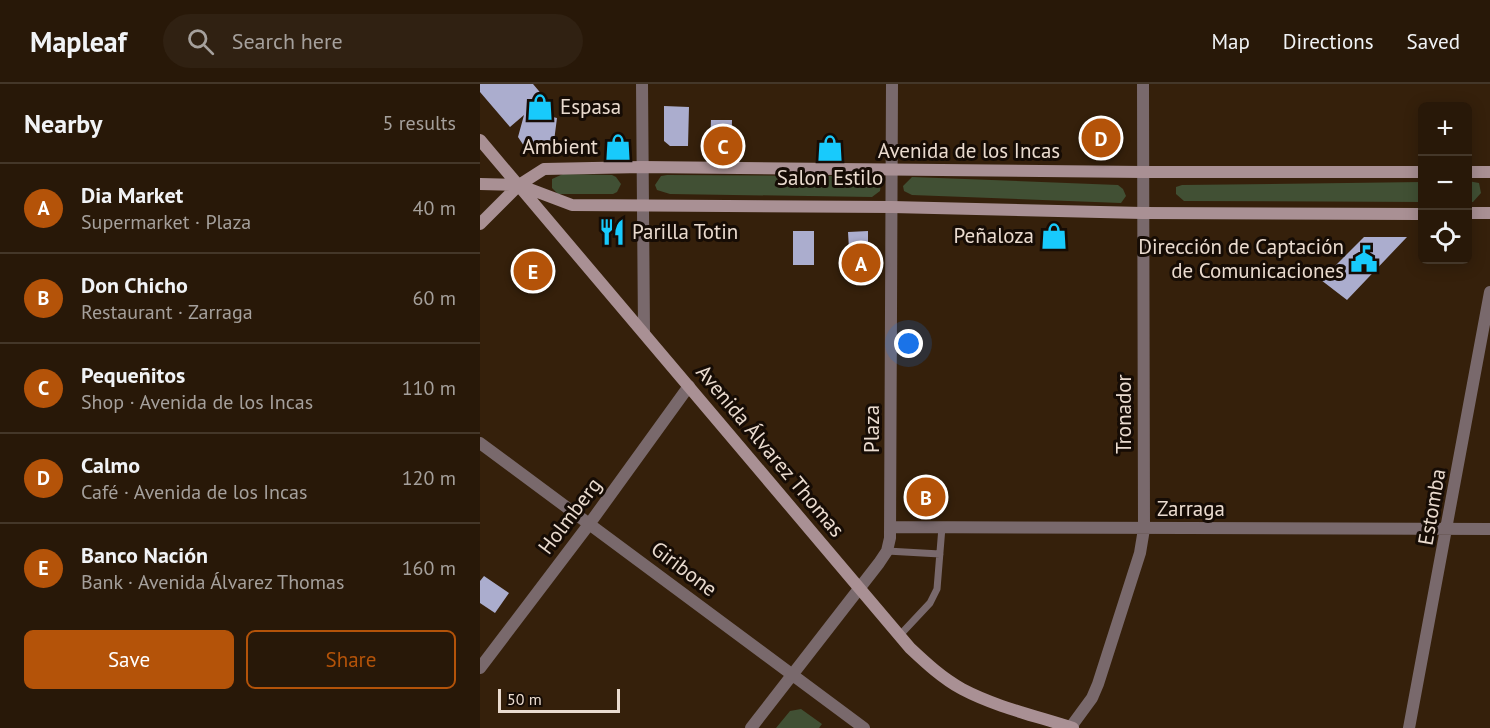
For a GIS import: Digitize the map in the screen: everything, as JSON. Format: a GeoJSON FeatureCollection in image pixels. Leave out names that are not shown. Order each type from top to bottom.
{"type":"FeatureCollection","features":[{"type":"Feature","properties":{"kind":"main road","name":"Avenida Álvarez Thomas"},"geometry":{"type":"LineString","coordinates":[[480,140],[924,662],[962,689],[986,700],[1071,728]]}},
{"type":"Feature","properties":{"kind":"main road","name":"Avenida de los Incas"},"geometry":{"type":"LineString","coordinates":[[480,224],[519,185],[544,169],[642,167],[1418,172]]}},
{"type":"Feature","properties":{"kind":"main road"},"geometry":{"type":"LineString","coordinates":[[1472,172],[1490,171]]}},
{"type":"Feature","properties":{"kind":"main road"},"geometry":{"type":"LineString","coordinates":[[480,184],[519,185],[572,205],[892,207],[1142,213],[1418,213]]}},
{"type":"Feature","properties":{"kind":"main road"},"geometry":{"type":"LineString","coordinates":[[1472,213],[1490,213]]}},
{"type":"Feature","properties":{"kind":"street"},"geometry":{"type":"LineString","coordinates":[[642,84],[644,332]]}},
{"type":"Feature","properties":{"kind":"street","name":"Plaza"},"geometry":{"type":"LineString","coordinates":[[751,728],[886,551],[891,527],[892,84]]}},
{"type":"Feature","properties":{"kind":"street","name":"Tronador"},"geometry":{"type":"LineString","coordinates":[[1071,728],[1092,698],[1098,684],[1140,553],[1144,529],[1143,84]]}},
{"type":"Feature","properties":{"kind":"street","name":"Estomba"},"geometry":{"type":"LineString","coordinates":[[1409,728],[1448,528],[1490,292]]}},
{"type":"Feature","properties":{"kind":"street","name":"Holmberg"},"geometry":{"type":"LineString","coordinates":[[480,668],[590,523],[689,386]]}},
{"type":"Feature","properties":{"kind":"street","name":"Giribone"},"geometry":{"type":"LineString","coordinates":[[480,443],[864,728]]}},
{"type":"Feature","properties":{"kind":"street","name":"Zarraga"},"geometry":{"type":"LineString","coordinates":[[891,527],[1490,529]]}},
{"type":"Feature","properties":{"kind":"lane"},"geometry":{"type":"LineString","coordinates":[[900,635],[930,603],[937,589],[942,527]]}},
{"type":"Feature","properties":{"kind":"lane"},"geometry":{"type":"LineString","coordinates":[[886,551],[940,554]]}},
{"type":"Feature","properties":{"kind":"green space"},"geometry":{"type":"Polygon","coordinates":[[[563,174],[612,175],[621,184],[617,192],[613,194],[558,194],[552,188],[552,179],[563,174]]]}},
{"type":"Feature","properties":{"kind":"green space"},"geometry":{"type":"Polygon","coordinates":[[[661,176],[874,176],[881,184],[880,191],[872,197],[670,194],[657,190],[655,185],[661,176]]]}},
{"type":"Feature","properties":{"kind":"green space"},"geometry":{"type":"Polygon","coordinates":[[[912,177],[1118,185],[1126,196],[1121,203],[912,195],[904,191],[903,186],[912,177]]]}},
{"type":"Feature","properties":{"kind":"green space"},"geometry":{"type":"Polygon","coordinates":[[[1418,182],[1418,202],[1184,201],[1176,194],[1176,187],[1182,185],[1418,182]]]}},
{"type":"Feature","properties":{"kind":"green space"},"geometry":{"type":"Polygon","coordinates":[[[1472,182],[1479,183],[1481,193],[1473,202],[1472,182]]]}},
{"type":"Feature","properties":{"kind":"green space"},"geometry":{"type":"Polygon","coordinates":[[[801,709],[822,724],[819,728],[776,728],[790,711],[801,709]]]}},
{"type":"Feature","properties":{"kind":"building"},"geometry":{"type":"Polygon","coordinates":[[[480,84],[533,84],[544,97],[527,111],[557,118],[553,149],[524,146],[518,137],[524,115],[510,127],[480,92],[480,84]]]}},
{"type":"Feature","properties":{"kind":"building"},"geometry":{"type":"Polygon","coordinates":[[[664,106],[689,107],[688,146],[670,146],[664,141],[664,106]]]}},
{"type":"Feature","properties":{"kind":"building"},"geometry":{"type":"Polygon","coordinates":[[[711,120],[732,120],[731,150],[710,149],[711,120]]]}},
{"type":"Feature","properties":{"kind":"building"},"geometry":{"type":"Polygon","coordinates":[[[793,231],[814,231],[814,265],[793,265],[793,231]]]}},
{"type":"Feature","properties":{"kind":"building"},"geometry":{"type":"Polygon","coordinates":[[[868,231],[868,249],[849,249],[848,232],[868,231]]]}},
{"type":"Feature","properties":{"kind":"building","name":"Dirección de Captación de Comunicaciones"},"geometry":{"type":"Polygon","coordinates":[[[1364,237],[1407,237],[1347,300],[1321,280],[1364,237]]]}},
{"type":"Feature","properties":{"kind":"building"},"geometry":{"type":"Polygon","coordinates":[[[484,576],[509,593],[495,613],[480,603],[480,581],[484,576]]]}},
{"type":"Feature","properties":{"kind":"place","name":"Espasa"},"geometry":{"type":"Point","coordinates":[540,107]}},
{"type":"Feature","properties":{"kind":"place","name":"Calmo"},"geometry":{"type":"Point","coordinates":[1101,138]}},
{"type":"Feature","properties":{"kind":"place","name":"Pequeñitos"},"geometry":{"type":"Point","coordinates":[723,146]}},
{"type":"Feature","properties":{"kind":"place","name":"Ambient"},"geometry":{"type":"Point","coordinates":[618,147]}},
{"type":"Feature","properties":{"kind":"place","name":"Salon Estilo"},"geometry":{"type":"Point","coordinates":[830,148]}},
{"type":"Feature","properties":{"kind":"place","name":"Parilla Totin"},"geometry":{"type":"Point","coordinates":[612,232]}},
{"type":"Feature","properties":{"kind":"place","name":"Peñaloza"},"geometry":{"type":"Point","coordinates":[1054,236]}},
{"type":"Feature","properties":{"kind":"place","name":"Dirección de Captación de Comunicaciones"},"geometry":{"type":"Point","coordinates":[1364,259]}},
{"type":"Feature","properties":{"kind":"place","name":"Dia Market"},"geometry":{"type":"Point","coordinates":[861,263]}},
{"type":"Feature","properties":{"kind":"place","name":"Banco Nación"},"geometry":{"type":"Point","coordinates":[533,271]}},
{"type":"Feature","properties":{"kind":"place","name":"Don Chicho"},"geometry":{"type":"Point","coordinates":[926,497]}}]}
